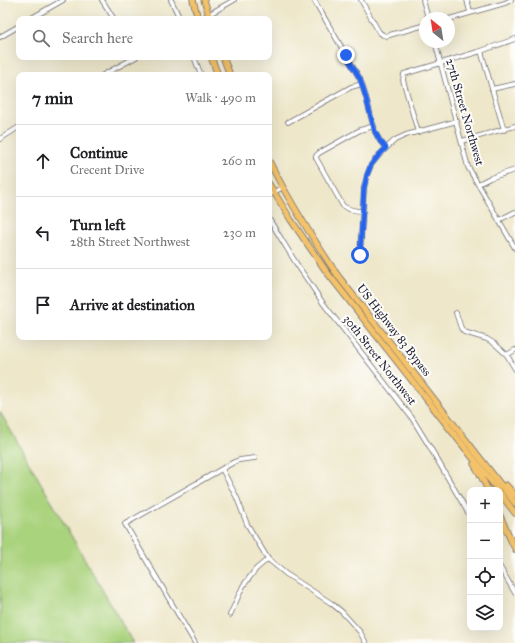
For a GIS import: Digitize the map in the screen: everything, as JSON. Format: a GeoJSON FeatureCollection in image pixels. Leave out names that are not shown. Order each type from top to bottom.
{"type":"FeatureCollection","features":[{"type":"Feature","properties":{"kind":"highway"},"geometry":{"type":"LineString","coordinates":[[192,0],[197,16]]}},
{"type":"Feature","properties":{"kind":"highway"},"geometry":{"type":"LineString","coordinates":[[204,0],[209,16]]}},
{"type":"Feature","properties":{"kind":"highway"},"geometry":{"type":"LineString","coordinates":[[212,60],[217,72]]}},
{"type":"Feature","properties":{"kind":"highway"},"geometry":{"type":"LineString","coordinates":[[225,60],[229,72]]}},
{"type":"Feature","properties":{"kind":"highway","name":"US Highway 83 Bypass"},"geometry":{"type":"LineString","coordinates":[[272,167],[321,252],[338,276],[515,503]]}},
{"type":"Feature","properties":{"kind":"highway","name":"US Highway 83 Bypass"},"geometry":{"type":"LineString","coordinates":[[272,194],[322,266],[496,487]]}},
{"type":"Feature","properties":{"kind":"highway"},"geometry":{"type":"LineString","coordinates":[[459,440],[464,451],[480,474],[486,487]]}},
{"type":"Feature","properties":{"kind":"highway"},"geometry":{"type":"LineString","coordinates":[[470,444],[480,453],[515,495]]}},
{"type":"Feature","properties":{"kind":"highway"},"geometry":{"type":"LineString","coordinates":[[503,497],[515,513]]}},
{"type":"Feature","properties":{"kind":"highway"},"geometry":{"type":"LineString","coordinates":[[503,523],[515,549]]}},
{"type":"Feature","properties":{"kind":"street"},"geometry":{"type":"LineString","coordinates":[[35,16],[63,0]]}},
{"type":"Feature","properties":{"kind":"street"},"geometry":{"type":"LineString","coordinates":[[102,0],[112,16]]}},
{"type":"Feature","properties":{"kind":"street"},"geometry":{"type":"LineString","coordinates":[[171,0],[179,16]]}},
{"type":"Feature","properties":{"kind":"street"},"geometry":{"type":"LineString","coordinates":[[210,16],[234,0]]}},
{"type":"Feature","properties":{"kind":"street"},"geometry":{"type":"LineString","coordinates":[[314,0],[362,84],[375,132],[386,148]]}},
{"type":"Feature","properties":{"kind":"street"},"geometry":{"type":"LineString","coordinates":[[361,0],[379,32],[383,35],[386,36],[419,27]]}},
{"type":"Feature","properties":{"kind":"street"},"geometry":{"type":"LineString","coordinates":[[423,0],[426,12]]}},
{"type":"Feature","properties":{"kind":"street"},"geometry":{"type":"LineString","coordinates":[[467,0],[470,12]]}},
{"type":"Feature","properties":{"kind":"street"},"geometry":{"type":"LineString","coordinates":[[455,16],[512,0]]}},
{"type":"Feature","properties":{"kind":"street"},"geometry":{"type":"LineString","coordinates":[[0,36],[16,28]]}},
{"type":"Feature","properties":{"kind":"street"},"geometry":{"type":"LineString","coordinates":[[418,132],[404,80],[404,74],[481,51],[515,39]]}},
{"type":"Feature","properties":{"kind":"street","name":"27th Street Northwest"},"geometry":{"type":"LineString","coordinates":[[437,48],[468,167],[515,248]]}},
{"type":"Feature","properties":{"kind":"street"},"geometry":{"type":"LineString","coordinates":[[481,51],[504,130]]}},
{"type":"Feature","properties":{"kind":"street"},"geometry":{"type":"LineString","coordinates":[[108,72],[130,60]]}},
{"type":"Feature","properties":{"kind":"street"},"geometry":{"type":"LineString","coordinates":[[195,60],[200,72]]}},
{"type":"Feature","properties":{"kind":"street"},"geometry":{"type":"LineString","coordinates":[[288,122],[352,87],[362,84]]}},
{"type":"Feature","properties":{"kind":"street"},"geometry":{"type":"LineString","coordinates":[[492,88],[515,84]]}},
{"type":"Feature","properties":{"kind":"street"},"geometry":{"type":"LineString","coordinates":[[360,255],[364,188],[371,165],[395,140],[406,135],[457,122]]}},
{"type":"Feature","properties":{"kind":"street"},"geometry":{"type":"LineString","coordinates":[[363,211],[347,209],[343,206],[316,156],[360,130],[374,126]]}},
{"type":"Feature","properties":{"kind":"street"},"geometry":{"type":"LineString","coordinates":[[462,141],[515,126]]}},
{"type":"Feature","properties":{"kind":"street"},"geometry":{"type":"LineString","coordinates":[[0,139],[16,129]]}},
{"type":"Feature","properties":{"kind":"street"},"geometry":{"type":"LineString","coordinates":[[478,184],[490,178],[515,170]]}},
{"type":"Feature","properties":{"kind":"street"},"geometry":{"type":"LineString","coordinates":[[272,192],[283,187]]}},
{"type":"Feature","properties":{"kind":"street"},"geometry":{"type":"LineString","coordinates":[[499,220],[515,212]]}},
{"type":"Feature","properties":{"kind":"street","name":"30th Street Northwest"},"geometry":{"type":"LineString","coordinates":[[272,225],[296,264],[323,303],[412,418],[467,511]]}},
{"type":"Feature","properties":{"kind":"street"},"geometry":{"type":"LineString","coordinates":[[456,313],[460,328],[464,332],[487,339],[495,344],[507,355],[515,369]]}},
{"type":"Feature","properties":{"kind":"street"},"geometry":{"type":"LineString","coordinates":[[507,355],[515,350]]}},
{"type":"Feature","properties":{"kind":"street"},"geometry":{"type":"LineString","coordinates":[[195,643],[126,524],[239,460],[255,458]]}},
{"type":"Feature","properties":{"kind":"street"},"geometry":{"type":"LineString","coordinates":[[222,469],[237,498],[247,524],[268,559],[286,574],[331,603],[342,612],[360,632],[366,643]]}},
{"type":"Feature","properties":{"kind":"street"},"geometry":{"type":"LineString","coordinates":[[230,615],[243,586],[256,568],[268,559]]}},
{"type":"Feature","properties":{"kind":"street"},"geometry":{"type":"LineString","coordinates":[[503,572],[515,593]]}},
{"type":"Feature","properties":{"kind":"green space"},"geometry":{"type":"Polygon","coordinates":[[[0,412],[133,643],[0,643],[0,412]]]}},
{"type":"Feature","properties":{"kind":"route"},"geometry":{"type":"LineString","coordinates":[[346,55],[360,79],[375,132],[386,148],[371,165],[367,175],[364,188],[360,255]]}}]}
